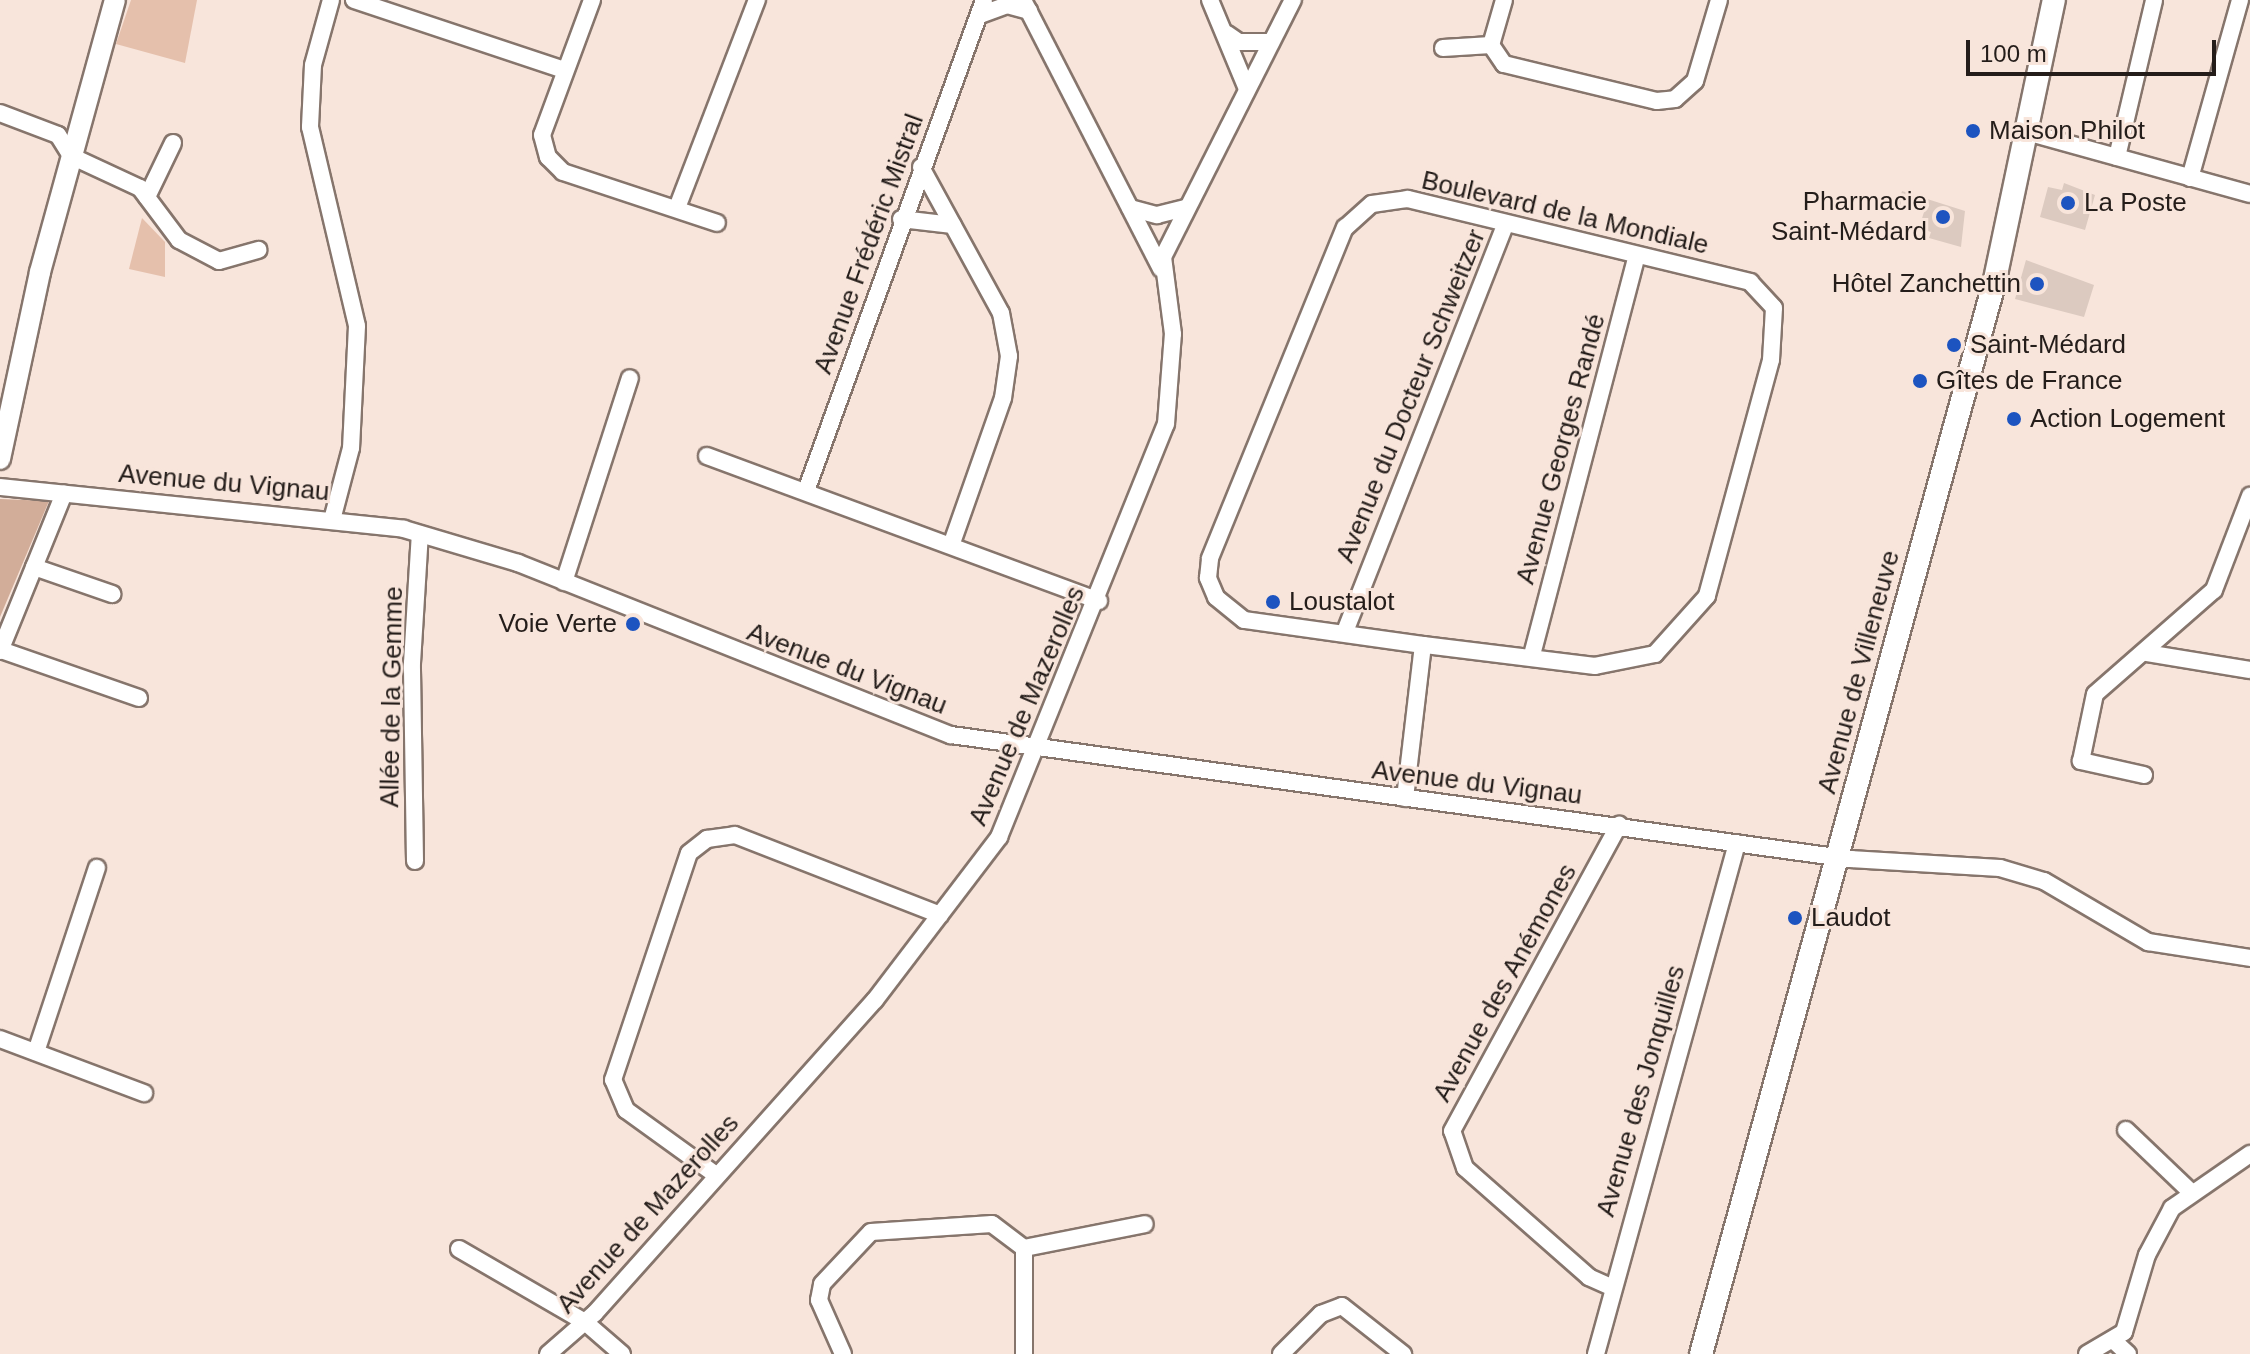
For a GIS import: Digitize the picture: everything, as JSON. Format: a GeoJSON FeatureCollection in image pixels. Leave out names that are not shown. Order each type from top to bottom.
{"type":"FeatureCollection","features":[{"type":"Feature","properties":{"kind":"main road","name":"Avenue de Villeneuve"},"geometry":{"type":"LineString","coordinates":[[1701,1354],[1838,856],[2030,133],[2054,0]]}},
{"type":"Feature","properties":{"kind":"street"},"geometry":{"type":"LineString","coordinates":[[0,459],[71,156],[115,0]]}},
{"type":"Feature","properties":{"kind":"street"},"geometry":{"type":"LineString","coordinates":[[331,0],[313,65],[310,127],[357,326],[351,448],[333,516]]}},
{"type":"Feature","properties":{"kind":"street"},"geometry":{"type":"LineString","coordinates":[[354,0],[565,70]]}},
{"type":"Feature","properties":{"kind":"street"},"geometry":{"type":"LineString","coordinates":[[592,0],[542,135],[548,157],[563,172],[717,223]]}},
{"type":"Feature","properties":{"kind":"street"},"geometry":{"type":"LineString","coordinates":[[677,208],[757,0]]}},
{"type":"Feature","properties":{"kind":"street"},"geometry":{"type":"LineString","coordinates":[[1210,0],[1227,34],[1247,89]]}},
{"type":"Feature","properties":{"kind":"street"},"geometry":{"type":"LineString","coordinates":[[1161,269],[1186,208],[1293,0]]}},
{"type":"Feature","properties":{"kind":"street"},"geometry":{"type":"LineString","coordinates":[[1491,45],[1504,0]]}},
{"type":"Feature","properties":{"kind":"street"},"geometry":{"type":"LineString","coordinates":[[1491,45],[1504,64],[1657,101],[1675,99],[1695,81],[1719,0]]}},
{"type":"Feature","properties":{"kind":"street"},"geometry":{"type":"LineString","coordinates":[[2117,157],[2154,0]]}},
{"type":"Feature","properties":{"kind":"street"},"geometry":{"type":"LineString","coordinates":[[2190,178],[2240,0]]}},
{"type":"Feature","properties":{"kind":"street","name":"Avenue Frédéric Mistral"},"geometry":{"type":"LineString","coordinates":[[806,491],[901,219],[982,7],[1026,5]]}},
{"type":"Feature","properties":{"kind":"street","name":"Avenue de Mazerolles"},"geometry":{"type":"LineString","coordinates":[[548,1354],[585,1322],[875,1000],[999,837],[1040,749],[1166,424],[1173,334],[1161,269],[1026,5]]}},
{"type":"Feature","properties":{"kind":"street"},"geometry":{"type":"LineString","coordinates":[[1227,34],[1239,42],[1271,42]]}},
{"type":"Feature","properties":{"kind":"street"},"geometry":{"type":"LineString","coordinates":[[1443,48],[1491,45]]}},
{"type":"Feature","properties":{"kind":"street"},"geometry":{"type":"LineString","coordinates":[[0,113],[58,135],[71,156],[147,197],[179,240],[219,261],[258,250]]}},
{"type":"Feature","properties":{"kind":"street"},"geometry":{"type":"LineString","coordinates":[[2030,133],[2250,194]]}},
{"type":"Feature","properties":{"kind":"street"},"geometry":{"type":"LineString","coordinates":[[147,197],[173,143]]}},
{"type":"Feature","properties":{"kind":"street"},"geometry":{"type":"LineString","coordinates":[[921,167],[1001,313],[1009,356],[1003,398],[952,543]]}},
{"type":"Feature","properties":{"kind":"street","name":"Boulevard de la Mondiale"},"geometry":{"type":"LineString","coordinates":[[1408,199],[1505,226],[1637,256],[1750,282],[1774,308],[1771,360],[1707,596],[1691,621],[1655,654],[1634,662],[1595,666],[1532,655],[1423,645],[1346,629],[1244,620],[1216,597],[1208,578],[1210,558],[1352,220],[1372,204],[1408,199]]}},
{"type":"Feature","properties":{"kind":"street"},"geometry":{"type":"LineString","coordinates":[[1130,208],[1157,215],[1186,208]]}},
{"type":"Feature","properties":{"kind":"street"},"geometry":{"type":"LineString","coordinates":[[901,219],[953,225]]}},
{"type":"Feature","properties":{"kind":"street","name":"Avenue du Docteur Schweitzer"},"geometry":{"type":"LineString","coordinates":[[1346,629],[1505,226]]}},
{"type":"Feature","properties":{"kind":"street","name":"Avenue Georges Randé"},"geometry":{"type":"LineString","coordinates":[[1532,655],[1637,256]]}},
{"type":"Feature","properties":{"kind":"street"},"geometry":{"type":"LineString","coordinates":[[564,582],[630,378]]}},
{"type":"Feature","properties":{"kind":"street"},"geometry":{"type":"LineString","coordinates":[[707,456],[952,543],[1099,601]]}},
{"type":"Feature","properties":{"kind":"street","name":"Avenue du Vignau"},"geometry":{"type":"LineString","coordinates":[[0,487],[333,516],[420,534],[564,582],[891,716],[1040,749],[1838,856],[2000,868],[2055,886],[2148,942],[2249,962]]}},
{"type":"Feature","properties":{"kind":"street"},"geometry":{"type":"LineString","coordinates":[[64,493],[0,651],[139,698]]}},
{"type":"Feature","properties":{"kind":"street"},"geometry":{"type":"LineString","coordinates":[[2144,775],[2081,761],[2095,694],[2110,674],[2146,653],[2214,590],[2234,523],[2250,496]]}},
{"type":"Feature","properties":{"kind":"street","name":"Allée de la Gemme"},"geometry":{"type":"LineString","coordinates":[[415,861],[412,663],[420,534]]}},
{"type":"Feature","properties":{"kind":"street"},"geometry":{"type":"LineString","coordinates":[[34,567],[112,594]]}},
{"type":"Feature","properties":{"kind":"street"},"geometry":{"type":"LineString","coordinates":[[1405,798],[1423,645]]}},
{"type":"Feature","properties":{"kind":"street"},"geometry":{"type":"LineString","coordinates":[[2146,653],[2250,670]]}},
{"type":"Feature","properties":{"kind":"street","name":"Avenue des Anémones"},"geometry":{"type":"LineString","coordinates":[[1611,1287],[1589,1277],[1465,1168],[1452,1131],[1619,825]]}},
{"type":"Feature","properties":{"kind":"street"},"geometry":{"type":"LineString","coordinates":[[716,1175],[626,1110],[613,1080],[689,853],[707,839],[735,835],[940,915]]}},
{"type":"Feature","properties":{"kind":"street","name":"Avenue des Jonquilles"},"geometry":{"type":"LineString","coordinates":[[1596,1354],[1611,1287],[1737,843]]}},
{"type":"Feature","properties":{"kind":"street"},"geometry":{"type":"LineString","coordinates":[[36,1052],[97,868]]}},
{"type":"Feature","properties":{"kind":"street"},"geometry":{"type":"LineString","coordinates":[[2,1045],[36,1052],[144,1093]]}},
{"type":"Feature","properties":{"kind":"street"},"geometry":{"type":"LineString","coordinates":[[2126,1130],[2192,1193]]}},
{"type":"Feature","properties":{"kind":"street"},"geometry":{"type":"LineString","coordinates":[[2087,1354],[2114,1341],[2134,1311],[2158,1230],[2192,1193],[2250,1154]]}},
{"type":"Feature","properties":{"kind":"street"},"geometry":{"type":"LineString","coordinates":[[843,1354],[819,1300],[822,1284],[871,1232],[992,1224],[1024,1248],[1145,1224]]}},
{"type":"Feature","properties":{"kind":"street"},"geometry":{"type":"LineString","coordinates":[[1024,1248],[1024,1354]]}},
{"type":"Feature","properties":{"kind":"street"},"geometry":{"type":"LineString","coordinates":[[459,1249],[585,1322],[622,1354]]}},
{"type":"Feature","properties":{"kind":"street"},"geometry":{"type":"LineString","coordinates":[[1281,1354],[1321,1314],[1342,1306],[1403,1354]]}},
{"type":"Feature","properties":{"kind":"street"},"geometry":{"type":"LineString","coordinates":[[2114,1341],[2128,1354]]}},
{"type":"Feature","properties":{"kind":"shaded area"},"geometry":{"type":"Polygon","coordinates":[[[131,0],[197,0],[185,63],[116,44],[131,0]]]}},
{"type":"Feature","properties":{"kind":"shaded area"},"geometry":{"type":"Polygon","coordinates":[[[142,218],[165,242],[165,277],[129,269],[142,218]]]}},
{"type":"Feature","properties":{"kind":"shaded area"},"geometry":{"type":"Polygon","coordinates":[[[0,499],[49,501],[0,617],[0,499]]]}},
{"type":"Feature","properties":{"kind":"building","name":"La Poste"},"geometry":{"type":"Polygon","coordinates":[[[2064,183],[2095,195],[2085,230],[2040,217],[2048,187],[2062,190],[2064,183]]]}},
{"type":"Feature","properties":{"kind":"building","name":"Pharmacie Saint-Médard"},"geometry":{"type":"Polygon","coordinates":[[[1902,191],[1965,211],[1961,247],[1929,238],[1931,232],[1919,228],[1924,212],[1898,204],[1902,191]]]}},
{"type":"Feature","properties":{"kind":"building"},"geometry":{"type":"Polygon","coordinates":[[[2026,260],[2094,285],[2084,317],[2015,299],[2026,260]]]}},
{"type":"Feature","properties":{"kind":"place","name":"Maison Philot"},"geometry":{"type":"Point","coordinates":[1973,131]}},
{"type":"Feature","properties":{"kind":"place","name":"La Poste"},"geometry":{"type":"Point","coordinates":[2068,203]}},
{"type":"Feature","properties":{"kind":"place","name":"Pharmacie Saint-Médard"},"geometry":{"type":"Point","coordinates":[1943,217]}},
{"type":"Feature","properties":{"kind":"place","name":"Hôtel Zanchettin"},"geometry":{"type":"Point","coordinates":[2037,284]}},
{"type":"Feature","properties":{"kind":"place","name":"Saint-Médard"},"geometry":{"type":"Point","coordinates":[1954,345]}},
{"type":"Feature","properties":{"kind":"place","name":"Gîtes de France"},"geometry":{"type":"Point","coordinates":[1920,381]}},
{"type":"Feature","properties":{"kind":"place","name":"Action Logement"},"geometry":{"type":"Point","coordinates":[2014,419]}},
{"type":"Feature","properties":{"kind":"place","name":"Loustalot"},"geometry":{"type":"Point","coordinates":[1273,602]}},
{"type":"Feature","properties":{"kind":"place","name":"Voie Verte"},"geometry":{"type":"Point","coordinates":[633,624]}},
{"type":"Feature","properties":{"kind":"place","name":"Laudot"},"geometry":{"type":"Point","coordinates":[1795,918]}}]}
